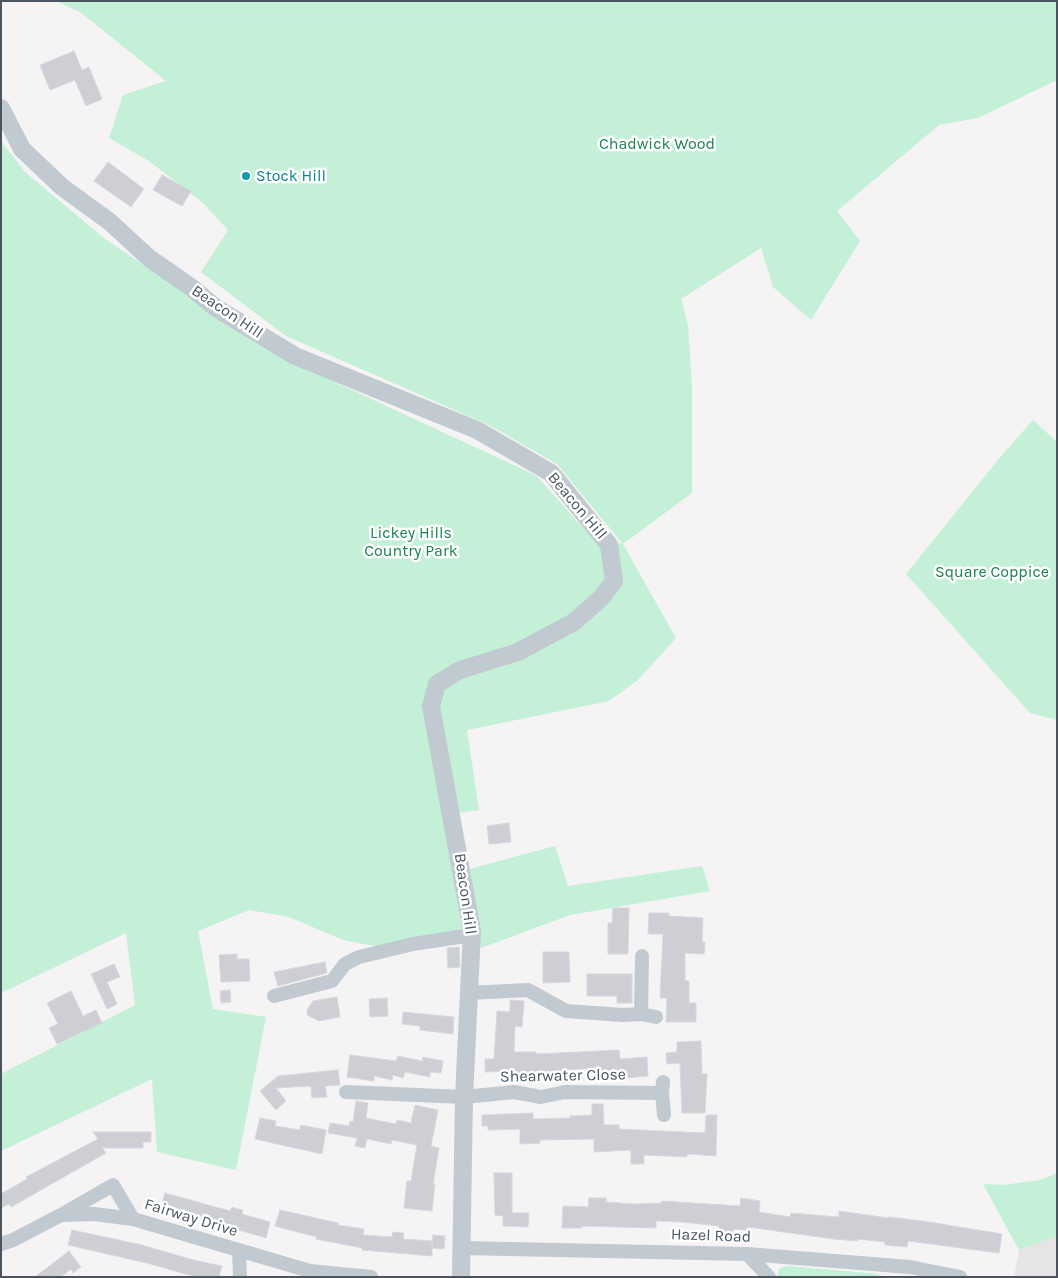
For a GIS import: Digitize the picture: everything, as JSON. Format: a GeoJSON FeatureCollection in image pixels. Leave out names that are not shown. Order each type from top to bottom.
{"type":"FeatureCollection","features":[{"type":"Feature","properties":{"kind":"street","name":"Beacon Hill"},"geometry":{"type":"LineString","coordinates":[[1,108],[22,149],[62,187],[110,222],[149,258],[192,288],[216,308],[295,356],[477,430],[551,472],[609,545],[614,581],[602,598],[574,622],[518,652],[460,670],[437,684],[432,706],[470,910],[472,935],[464,1097],[461,1277]]}},
{"type":"Feature","properties":{"kind":"street"},"geometry":{"type":"LineString","coordinates":[[274,996],[332,981],[345,964],[359,957],[413,944],[472,935]]}},
{"type":"Feature","properties":{"kind":"street"},"geometry":{"type":"LineString","coordinates":[[641,1014],[642,956]]}},
{"type":"Feature","properties":{"kind":"street"},"geometry":{"type":"LineString","coordinates":[[469,993],[528,990],[566,1012],[641,1014],[656,1017]]}},
{"type":"Feature","properties":{"kind":"street","name":"Shearwater Close"},"geometry":{"type":"LineString","coordinates":[[346,1092],[464,1097],[514,1092],[541,1097],[565,1092],[662,1087],[664,1115]]}},
{"type":"Feature","properties":{"kind":"street","name":"Fairway Drive"},"geometry":{"type":"LineString","coordinates":[[1,1244],[13,1240],[62,1215],[113,1185],[133,1219],[310,1271],[371,1277]]}},
{"type":"Feature","properties":{"kind":"street"},"geometry":{"type":"LineString","coordinates":[[62,1215],[94,1214],[133,1219]]}},
{"type":"Feature","properties":{"kind":"street","name":"Hazel Road"},"geometry":{"type":"LineString","coordinates":[[461,1248],[747,1254],[960,1277]]}},
{"type":"Feature","properties":{"kind":"street"},"geometry":{"type":"LineString","coordinates":[[238,1251],[240,1277]]}},
{"type":"Feature","properties":{"kind":"street"},"geometry":{"type":"LineString","coordinates":[[747,1254],[769,1277]]}},
{"type":"Feature","properties":{"kind":"shaded area"},"geometry":{"type":"Polygon","coordinates":[[[1057,1236],[1057,1277],[1014,1277],[1019,1250],[1057,1236]]]}},
{"type":"Feature","properties":{"kind":"green space"},"geometry":{"type":"Polygon","coordinates":[[[56,1],[1057,1],[1057,80],[978,118],[939,125],[837,211],[860,241],[811,320],[773,287],[761,248],[681,299],[688,325],[692,387],[692,493],[623,544],[676,638],[639,679],[609,701],[467,730],[479,810],[451,814],[465,940],[401,951],[343,940],[289,917],[249,910],[198,931],[213,1009],[266,1017],[236,1170],[157,1152],[152,1079],[1,1151],[1,1074],[135,1005],[126,933],[1,993],[1,141],[25,172],[105,239],[279,356],[537,476],[599,546],[622,543],[557,464],[489,425],[286,336],[201,272],[228,230],[203,203],[149,161],[109,138],[123,95],[166,81],[80,12],[56,1]]]}},
{"type":"Feature","properties":{"kind":"green space","name":"Square Coppice"},"geometry":{"type":"Polygon","coordinates":[[[1033,420],[1057,442],[1057,720],[1030,713],[906,574],[1002,455],[1033,420]]]}},
{"type":"Feature","properties":{"kind":"green space"},"geometry":{"type":"Polygon","coordinates":[[[555,846],[568,886],[702,866],[710,891],[570,915],[481,948],[473,894],[466,870],[555,846]]]}},
{"type":"Feature","properties":{"kind":"green space"},"geometry":{"type":"Polygon","coordinates":[[[1057,1173],[1057,1236],[1019,1250],[983,1184],[1003,1185],[1040,1180],[1057,1173]]]}},
{"type":"Feature","properties":{"kind":"green space"},"geometry":{"type":"Polygon","coordinates":[[[788,1266],[878,1274],[883,1277],[777,1277],[780,1268],[788,1266]]]}},
{"type":"Feature","properties":{"kind":"building"},"geometry":{"type":"Polygon","coordinates":[[[74,51],[82,70],[89,67],[102,99],[86,106],[75,80],[50,90],[40,65],[74,51]]]}},
{"type":"Feature","properties":{"kind":"building"},"geometry":{"type":"Polygon","coordinates":[[[108,162],[144,189],[131,207],[94,181],[108,162]]]}},
{"type":"Feature","properties":{"kind":"building"},"geometry":{"type":"Polygon","coordinates":[[[162,175],[191,191],[182,206],[153,190],[162,175]]]}},
{"type":"Feature","properties":{"kind":"building"},"geometry":{"type":"Polygon","coordinates":[[[509,823],[511,842],[489,844],[487,826],[509,823]]]}},
{"type":"Feature","properties":{"kind":"building"},"geometry":{"type":"Polygon","coordinates":[[[613,908],[629,908],[628,954],[608,954],[608,923],[612,923],[613,908]]]}},
{"type":"Feature","properties":{"kind":"building"},"geometry":{"type":"Polygon","coordinates":[[[649,913],[669,913],[669,916],[703,918],[702,942],[705,942],[704,954],[685,953],[685,981],[689,981],[689,1003],[696,1003],[696,1022],[666,1022],[667,998],[660,998],[663,934],[648,934],[649,913]]]}},
{"type":"Feature","properties":{"kind":"building"},"geometry":{"type":"Polygon","coordinates":[[[459,947],[460,967],[448,968],[447,948],[459,947]]]}},
{"type":"Feature","properties":{"kind":"building"},"geometry":{"type":"Polygon","coordinates":[[[543,952],[569,952],[570,982],[543,983],[543,952]]]}},
{"type":"Feature","properties":{"kind":"building"},"geometry":{"type":"Polygon","coordinates":[[[237,954],[237,959],[249,959],[250,981],[221,982],[219,955],[237,954]]]}},
{"type":"Feature","properties":{"kind":"building"},"geometry":{"type":"Polygon","coordinates":[[[325,962],[327,973],[278,986],[274,972],[325,962]]]}},
{"type":"Feature","properties":{"kind":"building"},"geometry":{"type":"Polygon","coordinates":[[[114,964],[120,977],[107,982],[117,1004],[107,1009],[91,974],[114,964]]]}},
{"type":"Feature","properties":{"kind":"building"},"geometry":{"type":"Polygon","coordinates":[[[587,974],[632,974],[632,1003],[617,1003],[617,996],[587,996],[587,974]]]}},
{"type":"Feature","properties":{"kind":"building"},"geometry":{"type":"Polygon","coordinates":[[[230,990],[231,1002],[221,1003],[220,991],[230,990]]]}},
{"type":"Feature","properties":{"kind":"building"},"geometry":{"type":"Polygon","coordinates":[[[71,991],[83,1016],[96,1010],[102,1023],[57,1044],[49,1028],[58,1024],[47,1003],[71,991]]]}},
{"type":"Feature","properties":{"kind":"building"},"geometry":{"type":"Polygon","coordinates":[[[337,997],[340,1017],[319,1021],[307,1015],[307,1010],[313,1001],[337,997]]]}},
{"type":"Feature","properties":{"kind":"building"},"geometry":{"type":"Polygon","coordinates":[[[387,998],[388,1016],[370,1017],[369,999],[387,998]]]}},
{"type":"Feature","properties":{"kind":"building"},"geometry":{"type":"Polygon","coordinates":[[[510,1000],[524,1001],[522,1027],[515,1026],[514,1052],[536,1052],[536,1054],[619,1050],[620,1059],[647,1057],[648,1076],[626,1078],[626,1070],[602,1073],[601,1068],[564,1070],[564,1076],[512,1076],[512,1071],[485,1072],[485,1059],[494,1059],[497,1011],[510,1012],[510,1000]]]}},
{"type":"Feature","properties":{"kind":"building"},"geometry":{"type":"Polygon","coordinates":[[[403,1012],[454,1017],[453,1034],[420,1030],[420,1026],[402,1024],[403,1012]]]}},
{"type":"Feature","properties":{"kind":"building"},"geometry":{"type":"Polygon","coordinates":[[[701,1041],[702,1074],[707,1074],[705,1113],[682,1113],[680,1063],[667,1064],[666,1053],[677,1052],[677,1042],[701,1041]]]}},
{"type":"Feature","properties":{"kind":"building"},"geometry":{"type":"Polygon","coordinates":[[[350,1055],[396,1061],[398,1056],[422,1061],[423,1057],[443,1061],[441,1073],[430,1072],[430,1077],[405,1072],[403,1078],[393,1075],[392,1080],[374,1076],[374,1081],[347,1077],[350,1055]]]}},
{"type":"Feature","properties":{"kind":"building"},"geometry":{"type":"Polygon","coordinates":[[[338,1070],[340,1085],[325,1086],[327,1097],[312,1098],[311,1086],[276,1088],[286,1101],[276,1110],[260,1091],[278,1076],[338,1070]]]}},
{"type":"Feature","properties":{"kind":"building"},"geometry":{"type":"Polygon","coordinates":[[[356,1101],[368,1103],[366,1118],[396,1124],[397,1120],[411,1123],[415,1105],[438,1110],[431,1146],[439,1148],[433,1184],[435,1184],[432,1211],[404,1208],[407,1181],[411,1181],[417,1145],[392,1140],[391,1144],[367,1139],[365,1148],[355,1146],[357,1138],[328,1133],[330,1123],[349,1126],[350,1121],[353,1122],[356,1101]]]}},
{"type":"Feature","properties":{"kind":"building"},"geometry":{"type":"Polygon","coordinates":[[[592,1104],[603,1104],[604,1125],[619,1125],[619,1129],[705,1133],[706,1115],[717,1115],[716,1156],[687,1154],[687,1157],[644,1155],[644,1164],[631,1164],[631,1150],[594,1152],[594,1139],[540,1140],[540,1143],[520,1144],[520,1129],[488,1130],[488,1126],[482,1126],[482,1115],[533,1113],[533,1119],[570,1118],[570,1116],[592,1115],[592,1104]]]}},
{"type":"Feature","properties":{"kind":"building"},"geometry":{"type":"Polygon","coordinates":[[[260,1118],[276,1121],[275,1126],[300,1130],[301,1125],[326,1130],[322,1154],[255,1139],[260,1118]]]}},
{"type":"Feature","properties":{"kind":"building"},"geometry":{"type":"Polygon","coordinates":[[[93,1132],[151,1132],[151,1142],[143,1142],[143,1148],[102,1148],[106,1153],[11,1207],[9,1204],[1,1208],[1,1194],[27,1179],[26,1177],[98,1139],[93,1132]]]}},
{"type":"Feature","properties":{"kind":"building"},"geometry":{"type":"Polygon","coordinates":[[[494,1173],[512,1173],[512,1213],[529,1213],[528,1227],[503,1226],[503,1216],[495,1215],[494,1173]]]}},
{"type":"Feature","properties":{"kind":"building"},"geometry":{"type":"Polygon","coordinates":[[[165,1193],[230,1211],[232,1207],[243,1210],[242,1214],[270,1222],[266,1238],[161,1207],[165,1193]]]}},
{"type":"Feature","properties":{"kind":"building"},"geometry":{"type":"Polygon","coordinates":[[[589,1198],[606,1198],[606,1202],[634,1204],[662,1203],[662,1201],[740,1206],[741,1198],[760,1201],[759,1212],[790,1217],[791,1213],[839,1217],[839,1211],[923,1221],[1002,1234],[999,1253],[908,1241],[907,1247],[885,1245],[885,1242],[833,1239],[748,1227],[748,1230],[733,1229],[733,1233],[719,1232],[719,1226],[682,1222],[656,1221],[656,1228],[582,1226],[582,1228],[562,1228],[563,1206],[588,1207],[589,1198]]]}},
{"type":"Feature","properties":{"kind":"building"},"geometry":{"type":"Polygon","coordinates":[[[280,1210],[338,1223],[338,1225],[364,1229],[363,1235],[392,1237],[393,1232],[404,1233],[403,1239],[432,1241],[432,1256],[362,1250],[362,1248],[316,1239],[317,1237],[275,1226],[280,1210]]]}},
{"type":"Feature","properties":{"kind":"building"},"geometry":{"type":"Polygon","coordinates":[[[72,1230],[142,1245],[193,1260],[222,1266],[219,1277],[196,1277],[147,1263],[68,1245],[72,1230]]]}},
{"type":"Feature","properties":{"kind":"building"},"geometry":{"type":"Polygon","coordinates":[[[433,1235],[445,1236],[444,1249],[432,1248],[433,1235]]]}},
{"type":"Feature","properties":{"kind":"building"},"geometry":{"type":"Polygon","coordinates":[[[69,1251],[81,1267],[73,1273],[71,1269],[61,1277],[35,1277],[69,1251]]]}},
{"type":"Feature","properties":{"kind":"place","name":"Stock Hill"},"geometry":{"type":"Point","coordinates":[246,176]}},
{"type":"Feature","properties":{"kind":"park label","name":"Chadwick Wood"},"geometry":{"type":"Point","coordinates":[657,144]}},
{"type":"Feature","properties":{"kind":"park label","name":"Lickey Hills Country Park"},"geometry":{"type":"Point","coordinates":[411,542]}}]}
